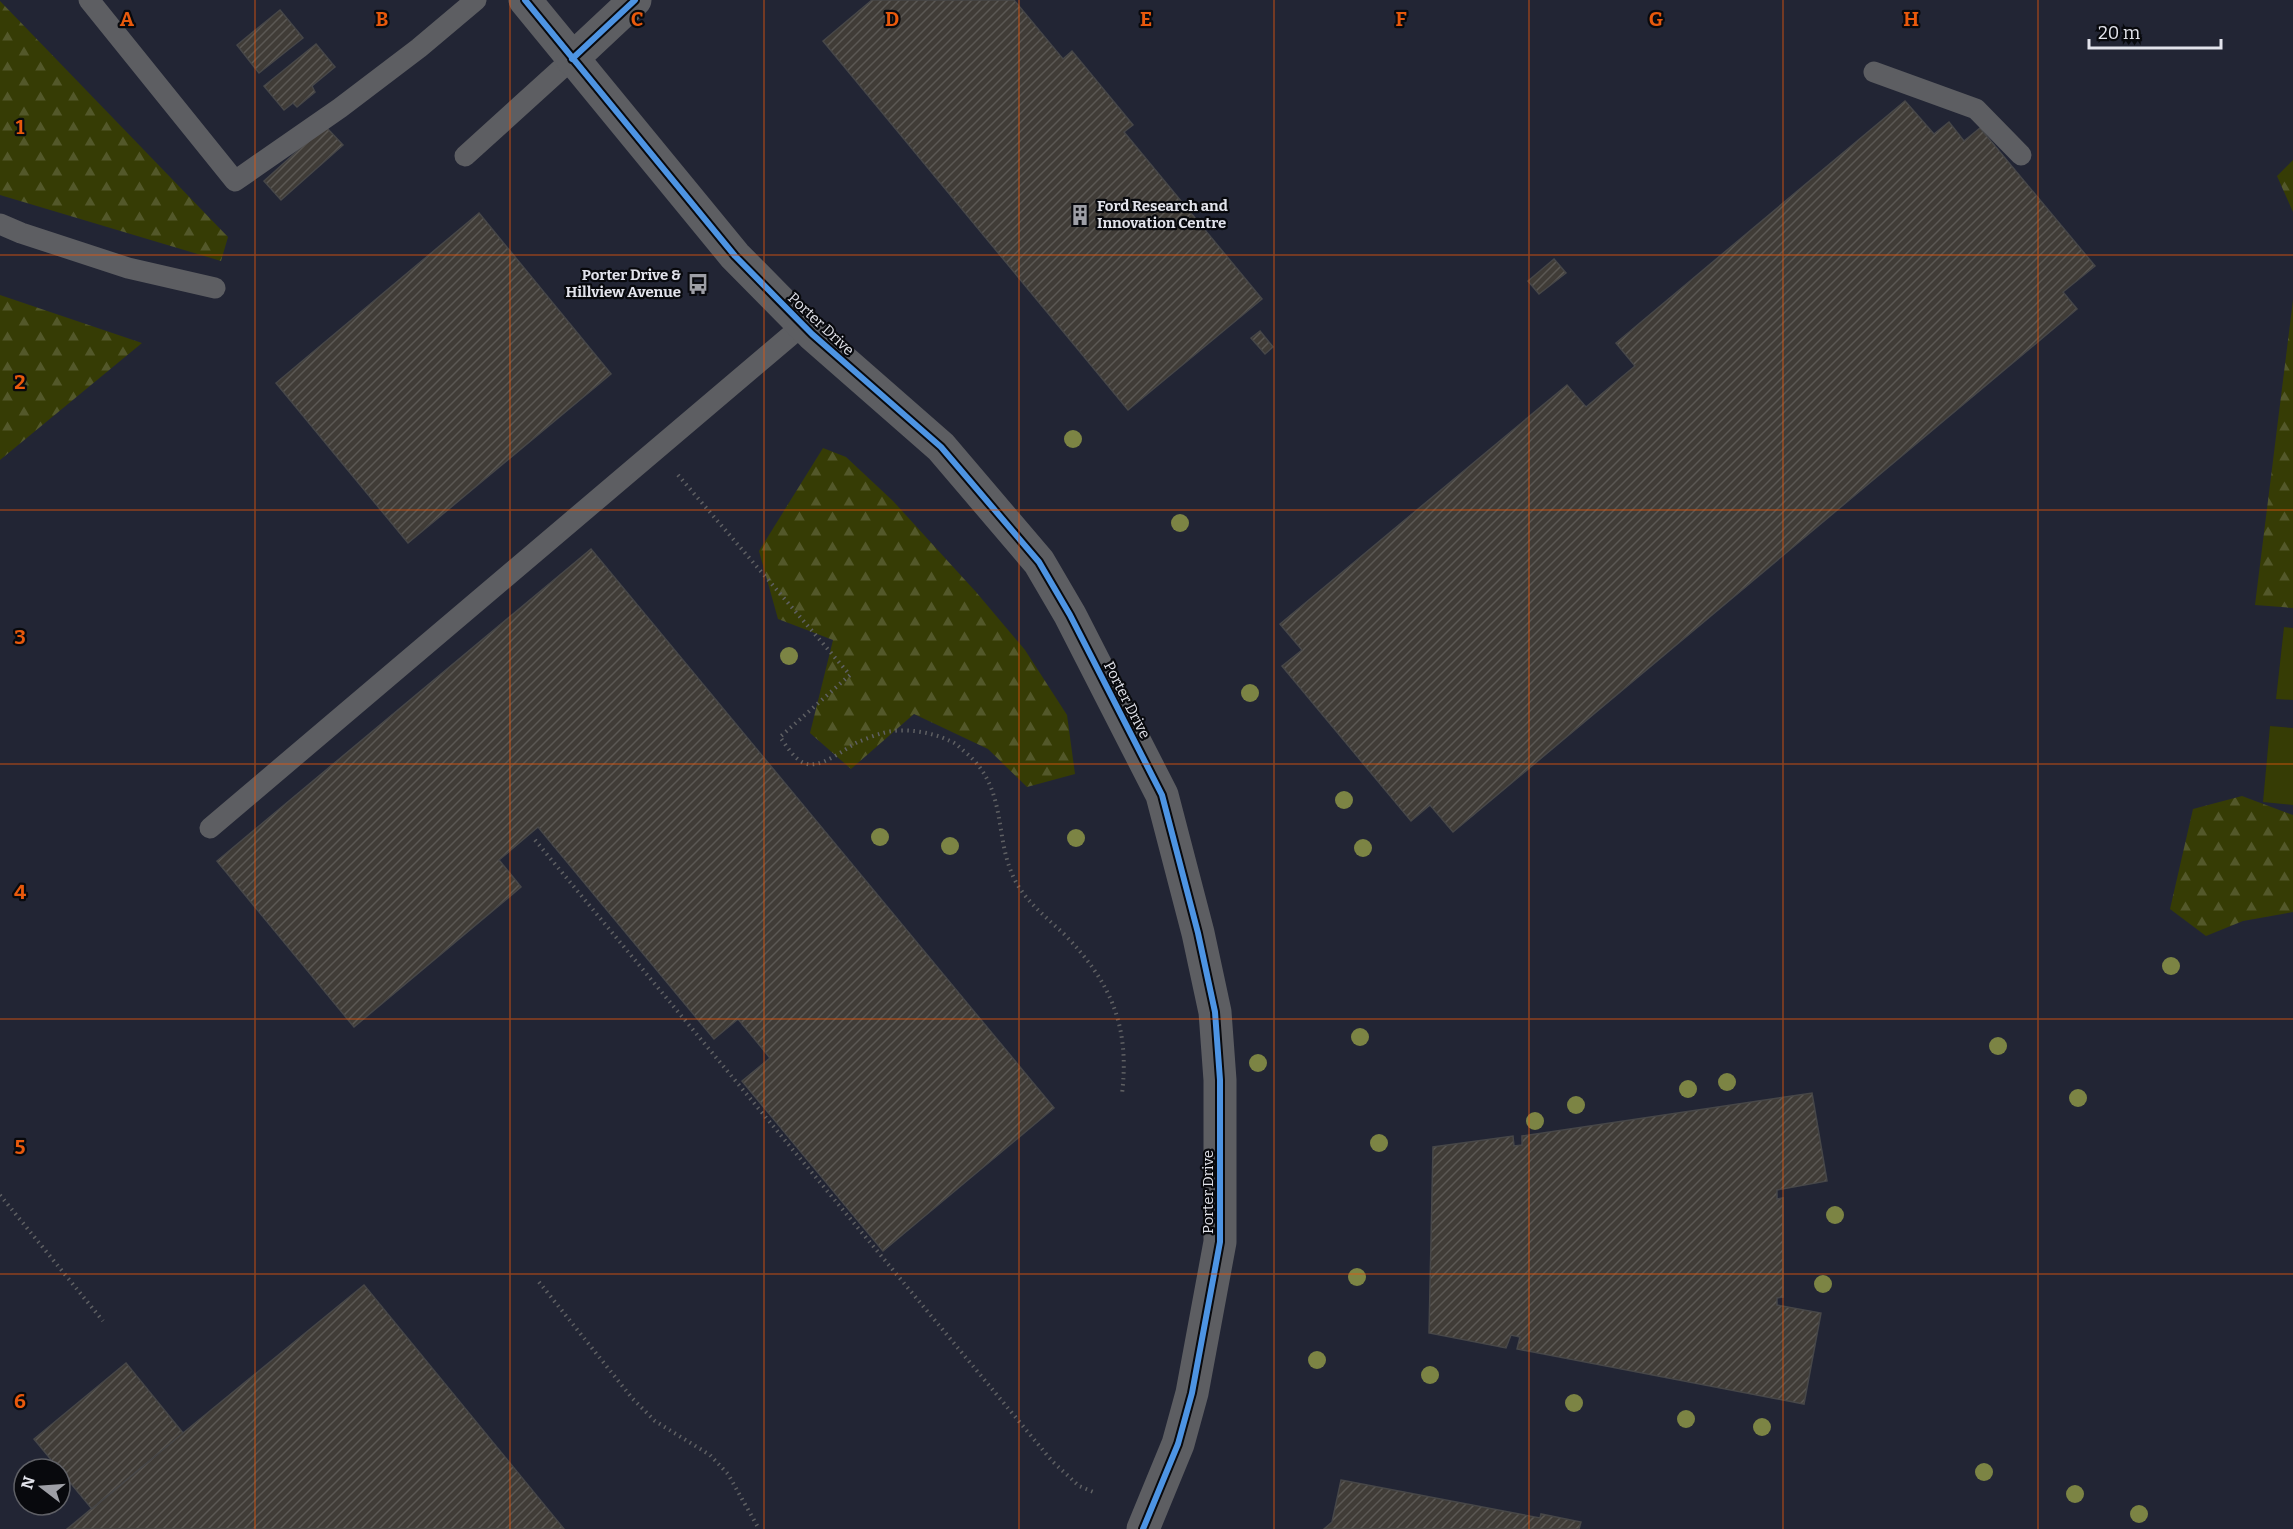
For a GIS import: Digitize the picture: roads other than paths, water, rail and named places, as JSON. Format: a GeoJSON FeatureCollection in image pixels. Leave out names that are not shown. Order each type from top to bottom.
{"type":"FeatureCollection","features":[{"type":"Feature","properties":{"kind":"street","name":"Porter Drive"},"geometry":{"type":"LineString","coordinates":[[525,0],[716,235],[803,325],[941,447],[1039,562],[1070,615],[1162,795],[1198,933],[1215,1012],[1220,1080],[1220,1242],[1192,1394],[1178,1444],[1143,1529]]}},
{"type":"Feature","properties":{"kind":"street"},"geometry":{"type":"LineString","coordinates":[[572,59],[635,0]]}},
{"type":"Feature","properties":{"kind":"lane"},"geometry":{"type":"LineString","coordinates":[[89,0],[235,181],[340,108],[419,48],[476,0]]}},
{"type":"Feature","properties":{"kind":"lane"},"geometry":{"type":"LineString","coordinates":[[465,156],[572,59]]}},
{"type":"Feature","properties":{"kind":"lane"},"geometry":{"type":"LineString","coordinates":[[1874,72],[1976,109],[2021,155]]}},
{"type":"Feature","properties":{"kind":"lane"},"geometry":{"type":"LineString","coordinates":[[0,224],[128,268],[215,288]]}},
{"type":"Feature","properties":{"kind":"lane"},"geometry":{"type":"LineString","coordinates":[[210,828],[803,325]]}},
{"type":"Feature","properties":{"kind":"place","name":"Ford Research and Innovation Centre"},"geometry":{"type":"Point","coordinates":[1080,215]}},
{"type":"Feature","properties":{"kind":"place","name":"Porter Drive & Hillview Avenue"},"geometry":{"type":"Point","coordinates":[698,284]}}]}
